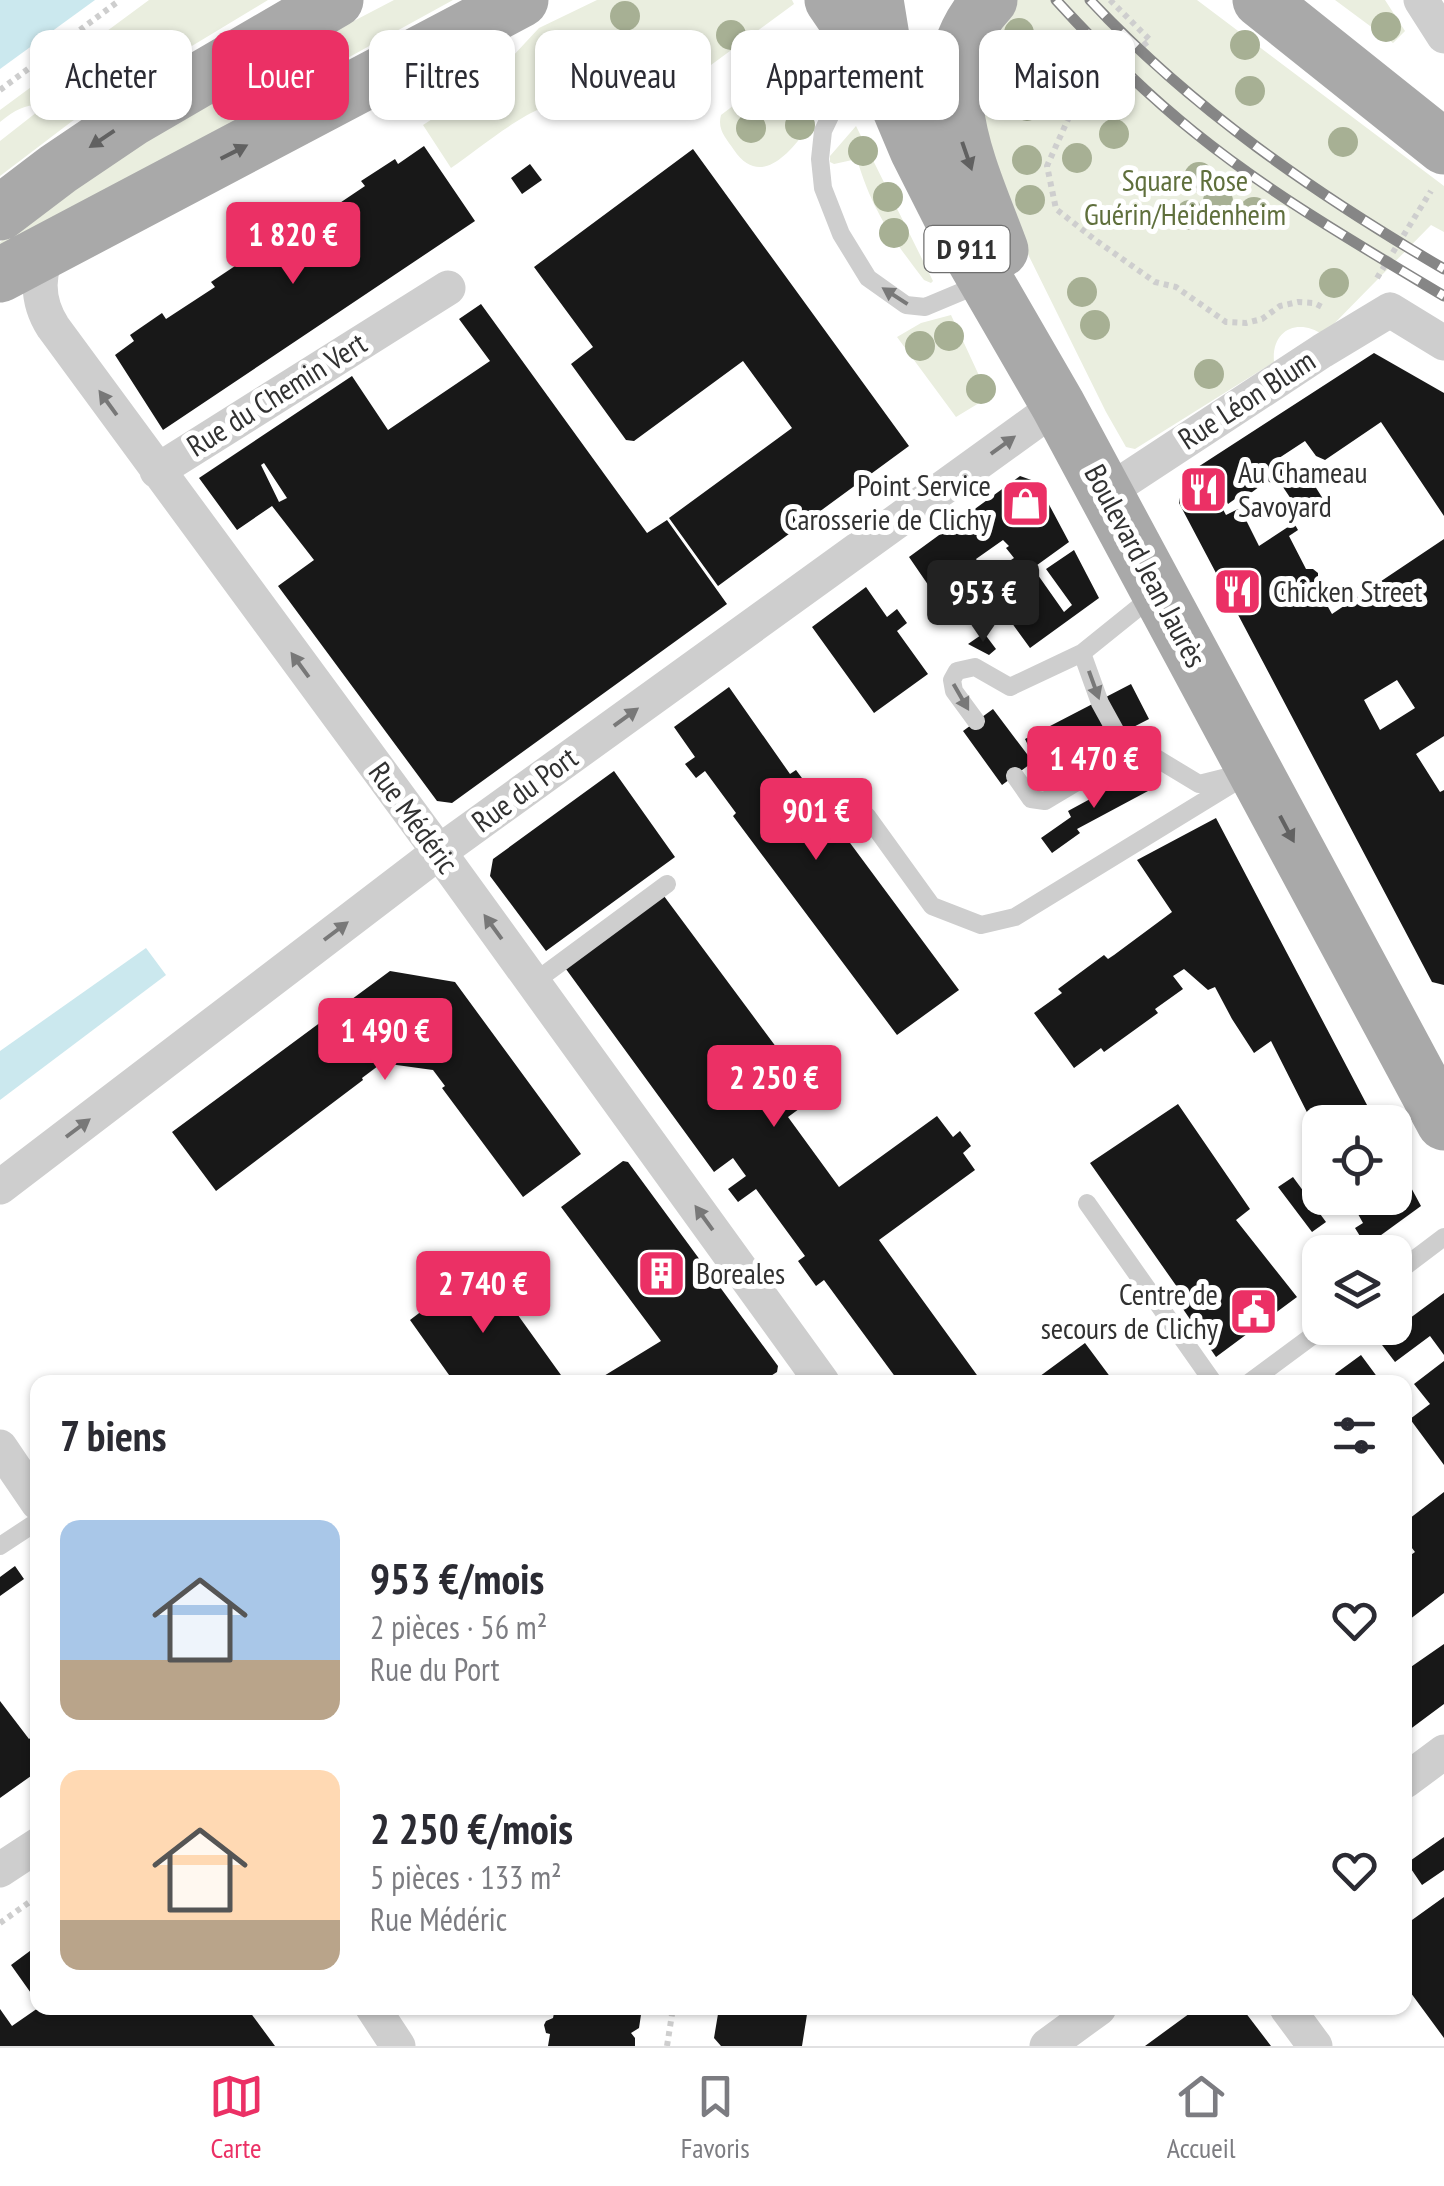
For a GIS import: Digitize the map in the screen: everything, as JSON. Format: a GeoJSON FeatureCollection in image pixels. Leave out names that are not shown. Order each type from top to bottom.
{"type":"FeatureCollection","features":[{"type":"Feature","properties":{"kind":"main road"},"geometry":{"type":"LineString","coordinates":[[0,213],[58,168],[132,119],[336,0]]}},
{"type":"Feature","properties":{"kind":"main road"},"geometry":{"type":"LineString","coordinates":[[0,275],[521,0]]}},
{"type":"Feature","properties":{"kind":"main road","name":"D 911"},"geometry":{"type":"LineString","coordinates":[[832,0],[852,30]]}},
{"type":"Feature","properties":{"kind":"main road","name":"Boulevard Jean Jaurès"},"geometry":{"type":"LineString","coordinates":[[876,0],[881,30]]}},
{"type":"Feature","properties":{"kind":"main road"},"geometry":{"type":"LineString","coordinates":[[990,0],[966,33],[957,62],[954,96],[958,130],[1058,404]]}},
{"type":"Feature","properties":{"kind":"main road"},"geometry":{"type":"LineString","coordinates":[[1260,0],[1444,147]]}},
{"type":"Feature","properties":{"kind":"main road","name":"Boulevard Jean Jaurès"},"geometry":{"type":"LineString","coordinates":[[904,120],[985,282],[1058,404],[1255,770],[1432,1067],[1444,1123]]}},
{"type":"Feature","properties":{"kind":"street"},"geometry":{"type":"LineString","coordinates":[[1421,0],[1444,36]]}},
{"type":"Feature","properties":{"kind":"street","name":"Rue Médéric"},"geometry":{"type":"LineString","coordinates":[[55,246],[44,260],[40,274],[46,317],[817,1375]]}},
{"type":"Feature","properties":{"kind":"street","name":"Rue du Chemin Vert"},"geometry":{"type":"LineString","coordinates":[[157,470],[448,288]]}},
{"type":"Feature","properties":{"kind":"street"},"geometry":{"type":"LineString","coordinates":[[1379,301],[1444,343]]}},
{"type":"Feature","properties":{"kind":"street","name":"Rue Léon Blum"},"geometry":{"type":"LineString","coordinates":[[1106,493],[1322,351],[1379,301]]}},
{"type":"Feature","properties":{"kind":"street","name":"Rue du Port"},"geometry":{"type":"LineString","coordinates":[[0,1187],[439,852],[1058,404]]}},
{"type":"Feature","properties":{"kind":"street"},"geometry":{"type":"LineString","coordinates":[[0,1447],[30,1492]]}},
{"type":"Feature","properties":{"kind":"street"},"geometry":{"type":"LineString","coordinates":[[1412,1776],[1444,1752]]}},
{"type":"Feature","properties":{"kind":"street"},"geometry":{"type":"LineString","coordinates":[[0,1870],[30,1849]]}},
{"type":"Feature","properties":{"kind":"street"},"geometry":{"type":"LineString","coordinates":[[378,2015],[398,2046]]}},
{"type":"Feature","properties":{"kind":"street"},"geometry":{"type":"LineString","coordinates":[[1047,2046],[1089,2015]]}},
{"type":"Feature","properties":{"kind":"street"},"geometry":{"type":"LineString","coordinates":[[1292,2015],[1315,2046]]}},
{"type":"Feature","properties":{"kind":"lane"},"geometry":{"type":"LineString","coordinates":[[828,120],[820,159],[823,188],[841,234],[868,278],[913,307],[925,307],[985,282]]}},
{"type":"Feature","properties":{"kind":"lane"},"geometry":{"type":"LineString","coordinates":[[976,721],[954,690],[952,680],[957,671],[975,668],[1010,687],[1082,653],[1158,591]]}},
{"type":"Feature","properties":{"kind":"lane"},"geometry":{"type":"LineString","coordinates":[[1082,653],[1100,703],[1127,752]]}},
{"type":"Feature","properties":{"kind":"lane"},"geometry":{"type":"LineString","coordinates":[[1015,776],[1031,799],[1045,801],[1127,752],[1151,755],[1199,784],[1255,770]]}},
{"type":"Feature","properties":{"kind":"lane"},"geometry":{"type":"LineString","coordinates":[[867,816],[932,906],[980,924],[1015,917],[1255,770]]}},
{"type":"Feature","properties":{"kind":"lane"},"geometry":{"type":"LineString","coordinates":[[533,983],[667,884]]}},
{"type":"Feature","properties":{"kind":"lane"},"geometry":{"type":"LineString","coordinates":[[1088,1203],[1208,1375]]}},
{"type":"Feature","properties":{"kind":"lane"},"geometry":{"type":"LineString","coordinates":[[1412,1261],[1444,1237]]}},
{"type":"Feature","properties":{"kind":"lane"},"geometry":{"type":"LineString","coordinates":[[1260,1375],[1302,1344]]}},
{"type":"Feature","properties":{"kind":"lane"},"geometry":{"type":"LineString","coordinates":[[0,1546],[30,1526]]}},
{"type":"Feature","properties":{"kind":"path"},"geometry":{"type":"LineString","coordinates":[[0,90],[120,0]]}},
{"type":"Feature","properties":{"kind":"path"},"geometry":{"type":"LineString","coordinates":[[1110,0],[1150,40],[1078,98],[1047,166],[1056,209],[1155,282],[1176,286],[1226,322],[1246,323],[1280,306],[1298,302],[1314,302],[1326,310]]}},
{"type":"Feature","properties":{"kind":"path"},"geometry":{"type":"LineString","coordinates":[[1379,301],[1434,186],[1444,193]]}},
{"type":"Feature","properties":{"kind":"path"},"geometry":{"type":"LineString","coordinates":[[0,1923],[30,1902]]}},
{"type":"Feature","properties":{"kind":"path"},"geometry":{"type":"LineString","coordinates":[[667,2046],[672,2015]]}},
{"type":"Feature","properties":{"kind":"green space"},"geometry":{"type":"Polygon","coordinates":[[[149,0],[268,0],[212,30],[192,46],[192,30],[108,30],[149,0]]]}},
{"type":"Feature","properties":{"kind":"green space"},"geometry":{"type":"Polygon","coordinates":[[[394,0],[453,0],[398,30],[369,30],[369,46],[349,57],[349,30],[336,30],[394,0]]]}},
{"type":"Feature","properties":{"kind":"green space"},"geometry":{"type":"Polygon","coordinates":[[[597,0],[792,0],[794,4],[759,30],[731,30],[731,50],[711,65],[711,30],[539,28],[597,0]]]}},
{"type":"Feature","properties":{"kind":"green space","name":"Square Rose Guérin/Heidenheim"},"geometry":{"type":"Polygon","coordinates":[[[1004,0],[1197,0],[1444,186],[1444,232],[1431,225],[1323,335],[1305,327],[1288,330],[1277,341],[1274,362],[1135,449],[1126,447],[973,143],[965,113],[979,72],[979,120],[1135,120],[1135,30],[994,30],[1004,0]]]}},
{"type":"Feature","properties":{"kind":"green space"},"geometry":{"type":"Polygon","coordinates":[[[1335,0],[1385,0],[1405,31],[1393,43],[1335,0]]]}},
{"type":"Feature","properties":{"kind":"green space"},"geometry":{"type":"Polygon","coordinates":[[[535,32],[535,111],[451,168],[423,125],[431,120],[515,120],[515,54],[535,32]]]}},
{"type":"Feature","properties":{"kind":"green space"},"geometry":{"type":"Polygon","coordinates":[[[30,88],[30,105],[0,122],[0,110],[30,88]]]}},
{"type":"Feature","properties":{"kind":"green space"},"geometry":{"type":"Polygon","coordinates":[[[212,95],[212,120],[242,120],[153,174],[0,255],[0,242],[46,201],[171,120],[192,120],[192,106],[212,95]]]}},
{"type":"Feature","properties":{"kind":"green space"},"geometry":{"type":"Polygon","coordinates":[[[731,107],[731,120],[812,120],[792,148],[778,161],[763,167],[748,164],[734,150],[723,134],[721,115],[731,107]]]}},
{"type":"Feature","properties":{"kind":"green space"},"geometry":{"type":"Polygon","coordinates":[[[30,117],[74,120],[0,176],[0,141],[30,117]]]}},
{"type":"Feature","properties":{"kind":"green space"},"geometry":{"type":"Polygon","coordinates":[[[856,126],[931,283],[924,280],[884,223],[857,159],[830,162],[830,156],[856,126]]]}},
{"type":"Feature","properties":{"kind":"green space"},"geometry":{"type":"Polygon","coordinates":[[[951,315],[989,397],[956,417],[897,337],[921,323],[951,315]]]}},
{"type":"Feature","properties":{"kind":"water"},"geometry":{"type":"Polygon","coordinates":[[[0,0],[95,0],[54,30],[30,30],[30,47],[0,69],[0,0]]]}},
{"type":"Feature","properties":{"kind":"water"},"geometry":{"type":"Polygon","coordinates":[[[146,948],[166,975],[0,1100],[0,1051],[146,948]]]}},
{"type":"Feature","properties":{"kind":"building"},"geometry":{"type":"Polygon","coordinates":[[[424,146],[475,221],[163,430],[115,355],[134,341],[130,335],[162,313],[166,319],[215,287],[211,282],[244,260],[247,265],[283,241],[280,235],[312,213],[316,219],[365,186],[361,181],[395,159],[398,164],[424,146]]]}},
{"type":"Feature","properties":{"kind":"building"},"geometry":{"type":"Polygon","coordinates":[[[693,149],[909,446],[718,586],[669,518],[792,428],[743,361],[634,441],[626,440],[571,364],[593,347],[534,267],[693,149]]]}},
{"type":"Feature","properties":{"kind":"building"},"geometry":{"type":"Polygon","coordinates":[[[530,164],[542,180],[522,194],[511,178],[530,164]]]}},
{"type":"Feature","properties":{"kind":"building"},"geometry":{"type":"Polygon","coordinates":[[[481,304],[647,533],[667,520],[727,604],[452,803],[437,801],[278,586],[314,560],[272,506],[237,530],[199,478],[352,376],[388,430],[490,361],[459,319],[481,304]],[[264,463],[261,465],[279,502],[287,498],[264,463]]]}},
{"type":"Feature","properties":{"kind":"building"},"geometry":{"type":"Polygon","coordinates":[[[1374,353],[1444,393],[1444,516],[1381,422],[1325,460],[1316,456],[1305,441],[1276,460],[1285,474],[1301,464],[1325,502],[1303,517],[1279,481],[1267,481],[1228,504],[1225,498],[1219,502],[1226,515],[1240,508],[1259,546],[1294,523],[1298,530],[1289,536],[1306,569],[1318,573],[1315,584],[1332,614],[1444,539],[1444,736],[1416,754],[1440,792],[1444,790],[1444,985],[1432,982],[1179,503],[1184,476],[1374,353]],[[1397,680],[1364,700],[1380,730],[1415,708],[1397,680]]]}},
{"type":"Feature","properties":{"kind":"building"},"geometry":{"type":"Polygon","coordinates":[[[1020,476],[1037,482],[1069,542],[1033,568],[1064,612],[1072,605],[1046,569],[1074,550],[1099,598],[1030,648],[993,597],[1022,576],[1003,540],[976,559],[981,566],[968,576],[946,611],[909,557],[1020,476]]]}},
{"type":"Feature","properties":{"kind":"building"},"geometry":{"type":"Polygon","coordinates":[[[866,587],[887,617],[897,609],[907,623],[897,631],[928,674],[874,713],[812,627],[866,587]]]}},
{"type":"Feature","properties":{"kind":"building"},"geometry":{"type":"Polygon","coordinates":[[[984,633],[996,649],[989,655],[968,644],[984,633]]]}},
{"type":"Feature","properties":{"kind":"building"},"geometry":{"type":"Polygon","coordinates":[[[1131,684],[1149,719],[1042,774],[1025,739],[1131,684]]]}},
{"type":"Feature","properties":{"kind":"building"},"geometry":{"type":"Polygon","coordinates":[[[729,687],[790,774],[796,770],[959,990],[897,1035],[733,816],[736,813],[705,771],[696,778],[685,764],[695,757],[674,727],[729,687]]]}},
{"type":"Feature","properties":{"kind":"building"},"geometry":{"type":"Polygon","coordinates":[[[993,709],[1033,762],[1002,785],[963,731],[993,709]]]}},
{"type":"Feature","properties":{"kind":"building"},"geometry":{"type":"Polygon","coordinates":[[[614,771],[675,857],[546,951],[490,876],[493,859],[614,771]]]}},
{"type":"Feature","properties":{"kind":"building"},"geometry":{"type":"Polygon","coordinates":[[[1138,773],[1148,791],[1077,829],[1080,833],[1052,853],[1041,838],[1071,817],[1068,811],[1138,773]]]}},
{"type":"Feature","properties":{"kind":"building"},"geometry":{"type":"Polygon","coordinates":[[[1216,818],[1367,1105],[1303,1105],[1271,1041],[1254,1053],[1215,987],[1208,990],[1184,969],[1173,976],[1183,989],[1155,1009],[1158,1013],[1104,1052],[1101,1048],[1074,1068],[1034,1013],[1062,993],[1058,989],[1104,955],[1108,959],[1172,912],[1137,860],[1216,818]]]}},
{"type":"Feature","properties":{"kind":"building"},"geometry":{"type":"Polygon","coordinates":[[[661,892],[814,1098],[788,1117],[839,1187],[937,1116],[953,1137],[960,1131],[971,1146],[963,1153],[975,1170],[879,1240],[977,1375],[894,1375],[824,1280],[816,1286],[798,1261],[805,1256],[756,1189],[738,1202],[728,1189],[746,1176],[733,1158],[714,1172],[563,965],[661,892]]]}},
{"type":"Feature","properties":{"kind":"building"},"geometry":{"type":"Polygon","coordinates":[[[390,971],[455,982],[581,1154],[523,1197],[442,1088],[445,1086],[433,1070],[382,1063],[216,1191],[172,1132],[390,971]]]}},
{"type":"Feature","properties":{"kind":"building"},"geometry":{"type":"Polygon","coordinates":[[[1178,1104],[1250,1209],[1236,1220],[1297,1297],[1216,1357],[1183,1309],[1189,1304],[1090,1163],[1178,1104]]]}},
{"type":"Feature","properties":{"kind":"building","name":"Boreales"},"geometry":{"type":"Polygon","coordinates":[[[623,1161],[628,1162],[778,1366],[777,1372],[605,1375],[661,1341],[561,1207],[623,1161]]]}},
{"type":"Feature","properties":{"kind":"building"},"geometry":{"type":"Polygon","coordinates":[[[1293,1177],[1302,1189],[1302,1215],[1321,1215],[1326,1222],[1312,1232],[1278,1187],[1293,1177]]]}},
{"type":"Feature","properties":{"kind":"building"},"geometry":{"type":"Polygon","coordinates":[[[1412,1189],[1421,1206],[1412,1213],[1412,1189]]]}},
{"type":"Feature","properties":{"kind":"building"},"geometry":{"type":"Polygon","coordinates":[[[1359,1215],[1409,1215],[1381,1235],[1359,1235],[1355,1228],[1363,1223],[1359,1215]]]}},
{"type":"Feature","properties":{"kind":"building"},"geometry":{"type":"Polygon","coordinates":[[[482,1265],[561,1375],[449,1375],[410,1320],[482,1265]]]}},
{"type":"Feature","properties":{"kind":"building"},"geometry":{"type":"Polygon","coordinates":[[[1444,1293],[1444,1355],[1430,1336],[1395,1362],[1382,1345],[1412,1345],[1412,1317],[1444,1293]]]}},
{"type":"Feature","properties":{"kind":"building"},"geometry":{"type":"Polygon","coordinates":[[[1085,1343],[1109,1375],[1042,1375],[1085,1343]]]}},
{"type":"Feature","properties":{"kind":"building"},"geometry":{"type":"Polygon","coordinates":[[[1361,1355],[1376,1375],[1336,1375],[1361,1355]]]}},
{"type":"Feature","properties":{"kind":"building"},"geometry":{"type":"Polygon","coordinates":[[[1444,1361],[1444,1465],[1412,1422],[1430,1404],[1414,1384],[1444,1361]]]}},
{"type":"Feature","properties":{"kind":"building"},"geometry":{"type":"Polygon","coordinates":[[[1444,1492],[1444,1593],[1412,1618],[1415,1552],[1412,1517],[1444,1492]]]}},
{"type":"Feature","properties":{"kind":"building"},"geometry":{"type":"Polygon","coordinates":[[[15,1566],[24,1579],[0,1596],[0,1577],[15,1566]]]}},
{"type":"Feature","properties":{"kind":"building"},"geometry":{"type":"Polygon","coordinates":[[[1444,1644],[1444,1704],[1412,1728],[1412,1666],[1444,1644]]]}},
{"type":"Feature","properties":{"kind":"building"},"geometry":{"type":"Polygon","coordinates":[[[0,1701],[30,1738],[30,1777],[0,1798],[0,1701]]]}},
{"type":"Feature","properties":{"kind":"building"},"geometry":{"type":"Polygon","coordinates":[[[1444,1837],[1444,1870],[1422,1885],[1412,1870],[1412,1859],[1444,1837]]]}},
{"type":"Feature","properties":{"kind":"building"},"geometry":{"type":"Polygon","coordinates":[[[1444,1897],[1444,2038],[1412,1995],[1412,1920],[1444,1897]]]}},
{"type":"Feature","properties":{"kind":"building"},"geometry":{"type":"Polygon","coordinates":[[[30,1951],[30,1992],[11,1965],[30,1951]]]}},
{"type":"Feature","properties":{"kind":"building"},"geometry":{"type":"Polygon","coordinates":[[[0,2009],[12,2026],[30,2014],[252,2015],[275,2046],[0,2046],[0,2009]]]}},
{"type":"Feature","properties":{"kind":"building"},"geometry":{"type":"Polygon","coordinates":[[[641,2015],[639,2028],[631,2033],[635,2046],[548,2046],[550,2034],[544,2025],[553,2018],[641,2015]]]}},
{"type":"Feature","properties":{"kind":"building"},"geometry":{"type":"Polygon","coordinates":[[[718,2015],[807,2015],[802,2046],[721,2046],[714,2038],[718,2015]]]}},
{"type":"Feature","properties":{"kind":"building"},"geometry":{"type":"Polygon","coordinates":[[[1187,2015],[1247,2015],[1271,2046],[1145,2046],[1187,2015]]]}},
{"type":"Feature","properties":{"kind":"railway"},"geometry":{"type":"LineString","coordinates":[[1056,0],[1140,85],[1224,155],[1316,218],[1444,296]]}},
{"type":"Feature","properties":{"kind":"railway"},"geometry":{"type":"LineString","coordinates":[[1090,0],[1170,77],[1257,147],[1349,211],[1444,269]]}},
{"type":"Feature","properties":{"kind":"place","name":"Au Chameau Savoyard"},"geometry":{"type":"Point","coordinates":[1203,490]}},
{"type":"Feature","properties":{"kind":"place","name":"Point Service Carosserie de Clichy"},"geometry":{"type":"Point","coordinates":[1026,503]}},
{"type":"Feature","properties":{"kind":"place","name":"Chicken Street"},"geometry":{"type":"Point","coordinates":[1238,592]}},
{"type":"Feature","properties":{"kind":"place","name":"Boreales"},"geometry":{"type":"Point","coordinates":[661,1274]}},
{"type":"Feature","properties":{"kind":"place","name":"Centre de secours de Clichy"},"geometry":{"type":"Point","coordinates":[1253,1312]}}]}
